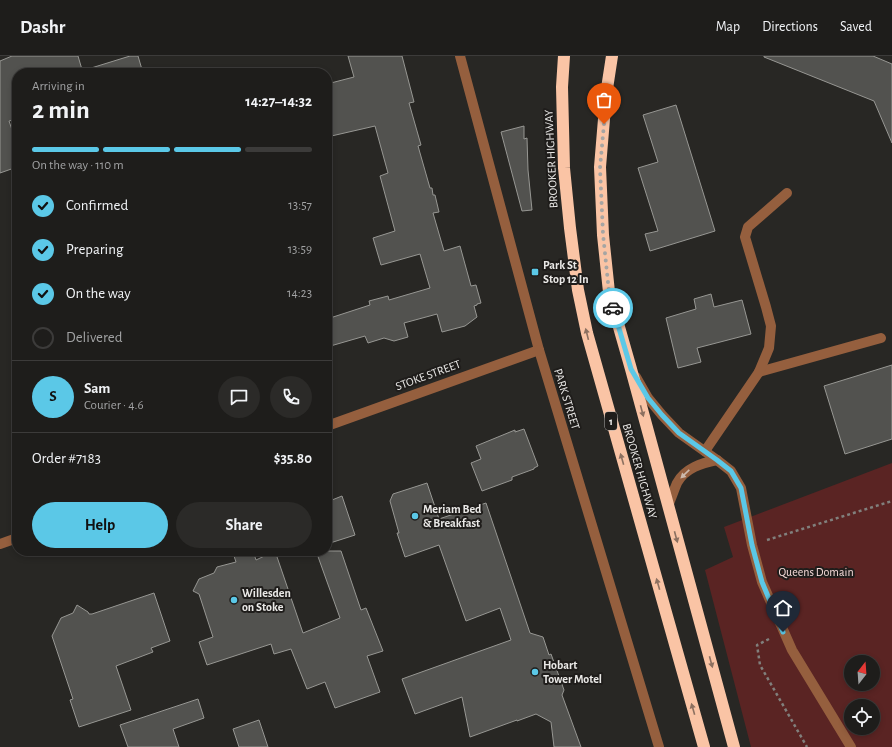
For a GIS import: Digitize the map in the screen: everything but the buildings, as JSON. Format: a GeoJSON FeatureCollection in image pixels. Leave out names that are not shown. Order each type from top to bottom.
{"type":"FeatureCollection","features":[{"type":"Feature","properties":{"kind":"highway","name":"BROOKER HIGHWAY"},"geometry":{"type":"LineString","coordinates":[[564,56],[562,87],[564,168],[578,290],[586,333],[704,747]]}},
{"type":"Feature","properties":{"kind":"highway","name":"BROOKER HIGHWAY"},"geometry":{"type":"LineString","coordinates":[[612,56],[606,95],[600,168],[603,234],[609,292],[734,747]]}},
{"type":"Feature","properties":{"kind":"street","name":"PARK STREET"},"geometry":{"type":"LineString","coordinates":[[460,56],[539,350],[660,747]]}},
{"type":"Feature","properties":{"kind":"street"},"geometry":{"type":"LineString","coordinates":[[705,451],[759,372],[769,348],[772,326],[745,237],[748,227],[787,193]]}},
{"type":"Feature","properties":{"kind":"street"},"geometry":{"type":"LineString","coordinates":[[759,372],[881,338]]}},
{"type":"Feature","properties":{"kind":"street","name":"STOKE STREET"},"geometry":{"type":"LineString","coordinates":[[332,424],[539,350]]}},
{"type":"Feature","properties":{"kind":"street"},"geometry":{"type":"LineString","coordinates":[[631,369],[648,398],[662,415],[679,433],[731,471],[741,488],[752,545],[762,582],[783,632],[792,650],[851,747]]}},
{"type":"Feature","properties":{"kind":"street"},"geometry":{"type":"LineString","coordinates":[[668,506],[678,481],[687,471],[700,464],[717,460]]}},
{"type":"Feature","properties":{"kind":"street"},"geometry":{"type":"LineString","coordinates":[[0,544],[12,540]]}},
{"type":"Feature","properties":{"kind":"path"},"geometry":{"type":"LineString","coordinates":[[752,545],[892,501]]}},
{"type":"Feature","properties":{"kind":"path"},"geometry":{"type":"LineString","coordinates":[[783,632],[757,645],[760,665],[807,747]]}},
{"type":"Feature","properties":{"kind":"green space","name":"Queens Domain"},"geometry":{"type":"Polygon","coordinates":[[[892,463],[892,747],[751,747],[705,570],[733,557],[724,527],[892,463]]]}},
{"type":"Feature","properties":{"kind":"way so far"},"geometry":{"type":"LineString","coordinates":[[604,124],[600,168],[603,234],[609,292],[613,308]]}},
{"type":"Feature","properties":{"kind":"place","name":"Park St Stop 12 In"},"geometry":{"type":"Point","coordinates":[535,272]}},
{"type":"Feature","properties":{"kind":"place","name":"Meriam Bed & Breakfast"},"geometry":{"type":"Point","coordinates":[415,516]}},
{"type":"Feature","properties":{"kind":"place","name":"Willesden on Stoke"},"geometry":{"type":"Point","coordinates":[234,600]}},
{"type":"Feature","properties":{"kind":"place","name":"Hobart Tower Motel"},"geometry":{"type":"Point","coordinates":[535,672]}},
{"type":"Feature","properties":{"kind":"route"},"geometry":{"type":"LineString","coordinates":[[613,308],[631,369],[648,398],[679,433],[731,471],[741,488],[752,545],[762,582],[783,632]]}}]}
